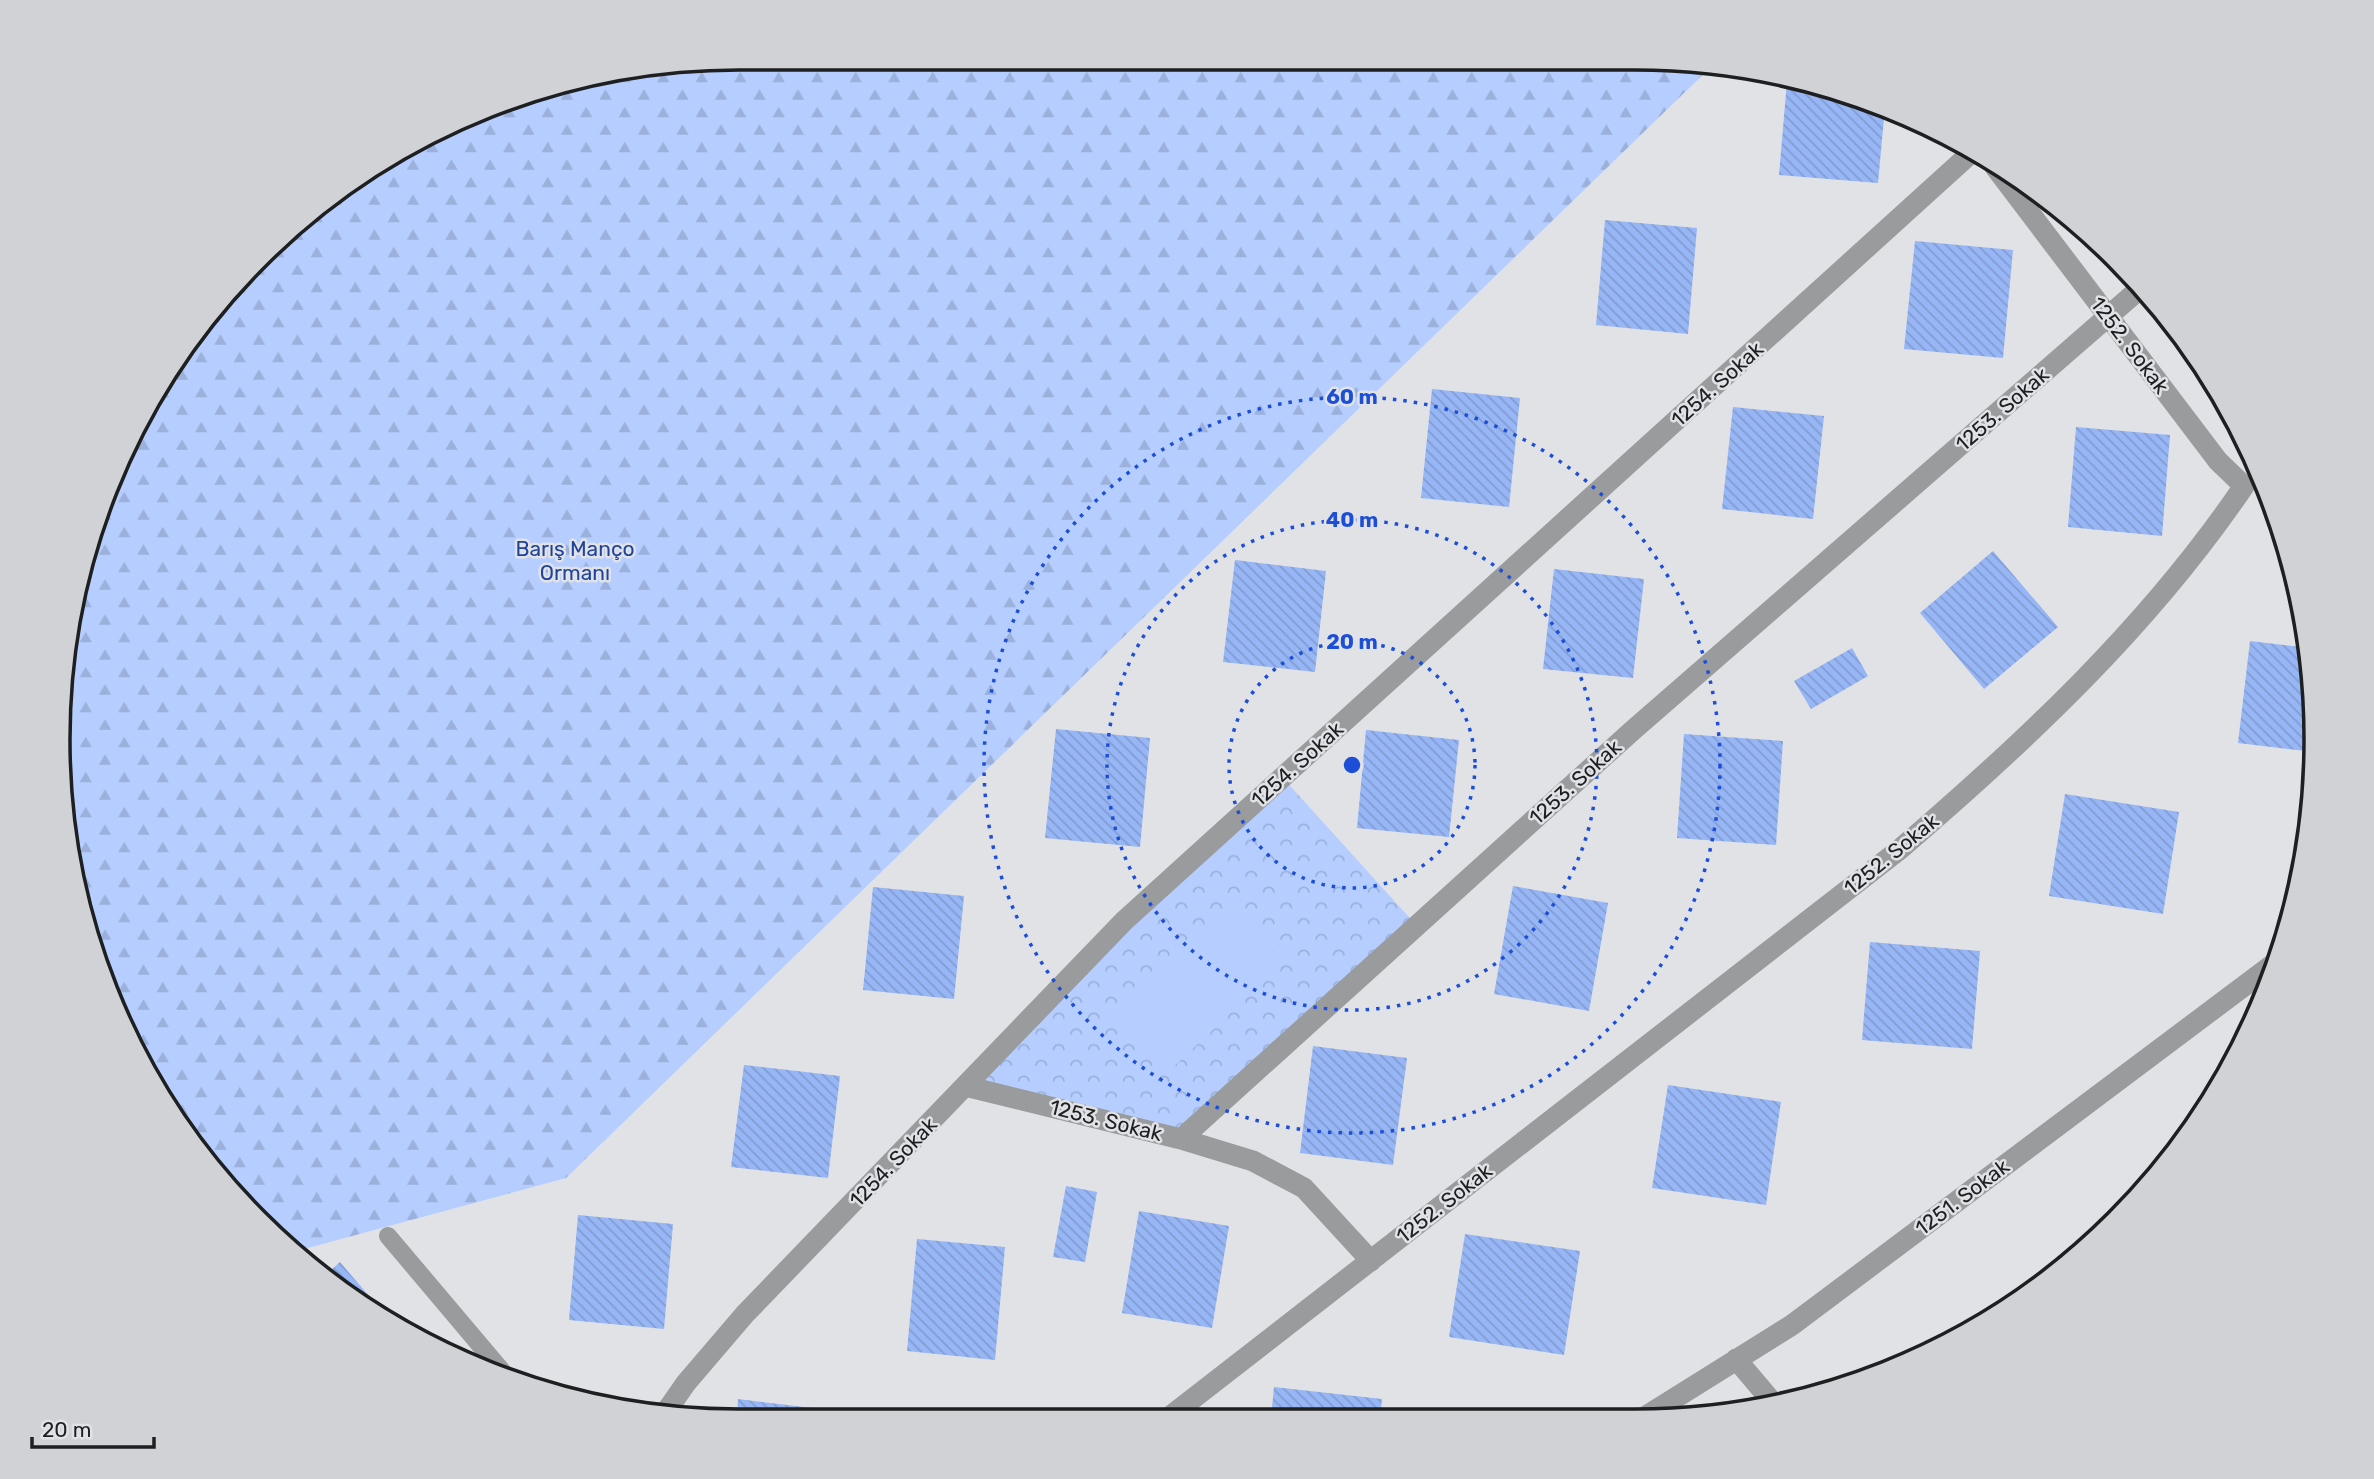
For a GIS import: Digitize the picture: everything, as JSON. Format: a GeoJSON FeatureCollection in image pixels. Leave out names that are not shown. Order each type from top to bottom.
{"type":"FeatureCollection","features":[{"type":"Feature","properties":{"kind":"street","name":"1254. Sokak"},"geometry":{"type":"LineString","coordinates":[[670,1405],[686,1382],[745,1314],[1124,921],[1965,158]]}},
{"type":"Feature","properties":{"kind":"street","name":"1252. Sokak"},"geometry":{"type":"LineString","coordinates":[[1180,1409],[1899,850],[1982,779],[2061,705],[2160,597],[2251,479],[2218,461],[2008,185]]}},
{"type":"Feature","properties":{"kind":"street","name":"1253. Sokak"},"geometry":{"type":"LineString","coordinates":[[965,1086],[1181,1139],[1632,731],[2134,294]]}},
{"type":"Feature","properties":{"kind":"street","name":"1251. Sokak"},"geometry":{"type":"LineString","coordinates":[[1658,1408],[1792,1325],[2261,973]]}},
{"type":"Feature","properties":{"kind":"street"},"geometry":{"type":"LineString","coordinates":[[1181,1139],[1253,1161],[1304,1188],[1371,1261]]}},
{"type":"Feature","properties":{"kind":"street"},"geometry":{"type":"LineString","coordinates":[[1736,1359],[1766,1396]]}},
{"type":"Feature","properties":{"kind":"lane"},"geometry":{"type":"LineString","coordinates":[[388,1236],[495,1362]]}},
{"type":"Feature","properties":{"kind":"green space","name":"Barış Manço Ormanı"},"geometry":{"type":"Polygon","coordinates":[[[740,70],[1635,70],[1704,74],[566,1178],[305,1249],[236,1181],[183,1111],[139,1036],[106,955],[83,870],[71,783],[71,696],[83,609],[106,524],[139,443],[183,368],[208,332],[266,266],[332,208],[405,160],[443,139],[483,121],[566,93],[652,76],[740,70]]]}},
{"type":"Feature","properties":{"kind":"green space"},"geometry":{"type":"Polygon","coordinates":[[[1283,778],[1417,926],[1181,1139],[965,1086],[1283,778]]]}},
{"type":"Feature","properties":{"kind":"green space"},"geometry":{"type":"Polygon","coordinates":[[[1232,909],[1284,963],[1169,1071],[1113,1012],[1232,909]]]}},
{"type":"Feature","properties":{"kind":"building"},"geometry":{"type":"Polygon","coordinates":[[[1786,88],[1884,118],[1878,183],[1779,175],[1786,88]]]}},
{"type":"Feature","properties":{"kind":"building"},"geometry":{"type":"Polygon","coordinates":[[[1605,220],[1697,228],[1688,334],[1596,325],[1605,220]]]}},
{"type":"Feature","properties":{"kind":"building"},"geometry":{"type":"Polygon","coordinates":[[[1915,241],[2013,250],[2003,358],[1904,349],[1915,241]]]}},
{"type":"Feature","properties":{"kind":"building"},"geometry":{"type":"Polygon","coordinates":[[[1432,389],[1520,398],[1509,507],[1421,498],[1432,389]]]}},
{"type":"Feature","properties":{"kind":"building"},"geometry":{"type":"Polygon","coordinates":[[[1733,407],[1824,416],[1813,519],[1722,509],[1733,407]]]}},
{"type":"Feature","properties":{"kind":"building"},"geometry":{"type":"Polygon","coordinates":[[[2076,427],[2170,435],[2162,536],[2068,527],[2076,427]]]}},
{"type":"Feature","properties":{"kind":"building"},"geometry":{"type":"Polygon","coordinates":[[[1993,551],[2058,627],[1984,689],[1920,613],[1993,551]]]}},
{"type":"Feature","properties":{"kind":"building"},"geometry":{"type":"Polygon","coordinates":[[[1235,560],[1326,571],[1315,672],[1223,662],[1235,560]]]}},
{"type":"Feature","properties":{"kind":"building"},"geometry":{"type":"Polygon","coordinates":[[[1554,569],[1644,579],[1633,678],[1543,669],[1554,569]]]}},
{"type":"Feature","properties":{"kind":"building"},"geometry":{"type":"Polygon","coordinates":[[[2250,641],[2297,646],[2303,696],[2304,751],[2238,743],[2250,641]]]}},
{"type":"Feature","properties":{"kind":"building"},"geometry":{"type":"Polygon","coordinates":[[[1852,648],[1868,676],[1811,709],[1794,681],[1852,648]]]}},
{"type":"Feature","properties":{"kind":"building"},"geometry":{"type":"Polygon","coordinates":[[[1056,729],[1150,738],[1140,847],[1045,838],[1056,729]]]}},
{"type":"Feature","properties":{"kind":"building"},"geometry":{"type":"Polygon","coordinates":[[[1366,730],[1459,740],[1449,837],[1357,828],[1366,730]]]}},
{"type":"Feature","properties":{"kind":"building"},"geometry":{"type":"Polygon","coordinates":[[[1684,734],[1783,741],[1776,845],[1677,838],[1684,734]]]}},
{"type":"Feature","properties":{"kind":"building"},"geometry":{"type":"Polygon","coordinates":[[[2065,794],[2179,812],[2163,914],[2049,896],[2065,794]]]}},
{"type":"Feature","properties":{"kind":"building"},"geometry":{"type":"Polygon","coordinates":[[[1513,886],[1608,903],[1589,1011],[1494,994],[1513,886]]]}},
{"type":"Feature","properties":{"kind":"building"},"geometry":{"type":"Polygon","coordinates":[[[873,887],[964,896],[954,999],[863,990],[873,887]]]}},
{"type":"Feature","properties":{"kind":"building"},"geometry":{"type":"Polygon","coordinates":[[[1870,942],[1980,951],[1972,1049],[1862,1040],[1870,942]]]}},
{"type":"Feature","properties":{"kind":"building"},"geometry":{"type":"Polygon","coordinates":[[[1313,1046],[1407,1058],[1393,1165],[1300,1153],[1313,1046]]]}},
{"type":"Feature","properties":{"kind":"building"},"geometry":{"type":"Polygon","coordinates":[[[744,1065],[840,1076],[828,1178],[731,1167],[744,1065]]]}},
{"type":"Feature","properties":{"kind":"building"},"geometry":{"type":"Polygon","coordinates":[[[1668,1085],[1781,1102],[1766,1205],[1652,1188],[1668,1085]]]}},
{"type":"Feature","properties":{"kind":"building"},"geometry":{"type":"Polygon","coordinates":[[[1066,1186],[1097,1192],[1085,1262],[1053,1257],[1066,1186]]]}},
{"type":"Feature","properties":{"kind":"building"},"geometry":{"type":"Polygon","coordinates":[[[1139,1211],[1229,1226],[1212,1328],[1122,1313],[1139,1211]]]}},
{"type":"Feature","properties":{"kind":"building"},"geometry":{"type":"Polygon","coordinates":[[[578,1215],[673,1224],[664,1329],[569,1320],[578,1215]]]}},
{"type":"Feature","properties":{"kind":"building"},"geometry":{"type":"Polygon","coordinates":[[[1465,1234],[1580,1251],[1564,1355],[1449,1337],[1465,1234]]]}},
{"type":"Feature","properties":{"kind":"building"},"geometry":{"type":"Polygon","coordinates":[[[917,1239],[1005,1247],[995,1360],[907,1351],[917,1239]]]}},
{"type":"Feature","properties":{"kind":"building"},"geometry":{"type":"Polygon","coordinates":[[[340,1262],[370,1297],[368,1296],[331,1270],[340,1262]]]}},
{"type":"Feature","properties":{"kind":"building"},"geometry":{"type":"Polygon","coordinates":[[[1274,1387],[1382,1399],[1381,1409],[1272,1409],[1274,1387]]]}},
{"type":"Feature","properties":{"kind":"building"},"geometry":{"type":"Polygon","coordinates":[[[738,1399],[821,1409],[740,1409],[737,1409],[738,1399]]]}}]}
